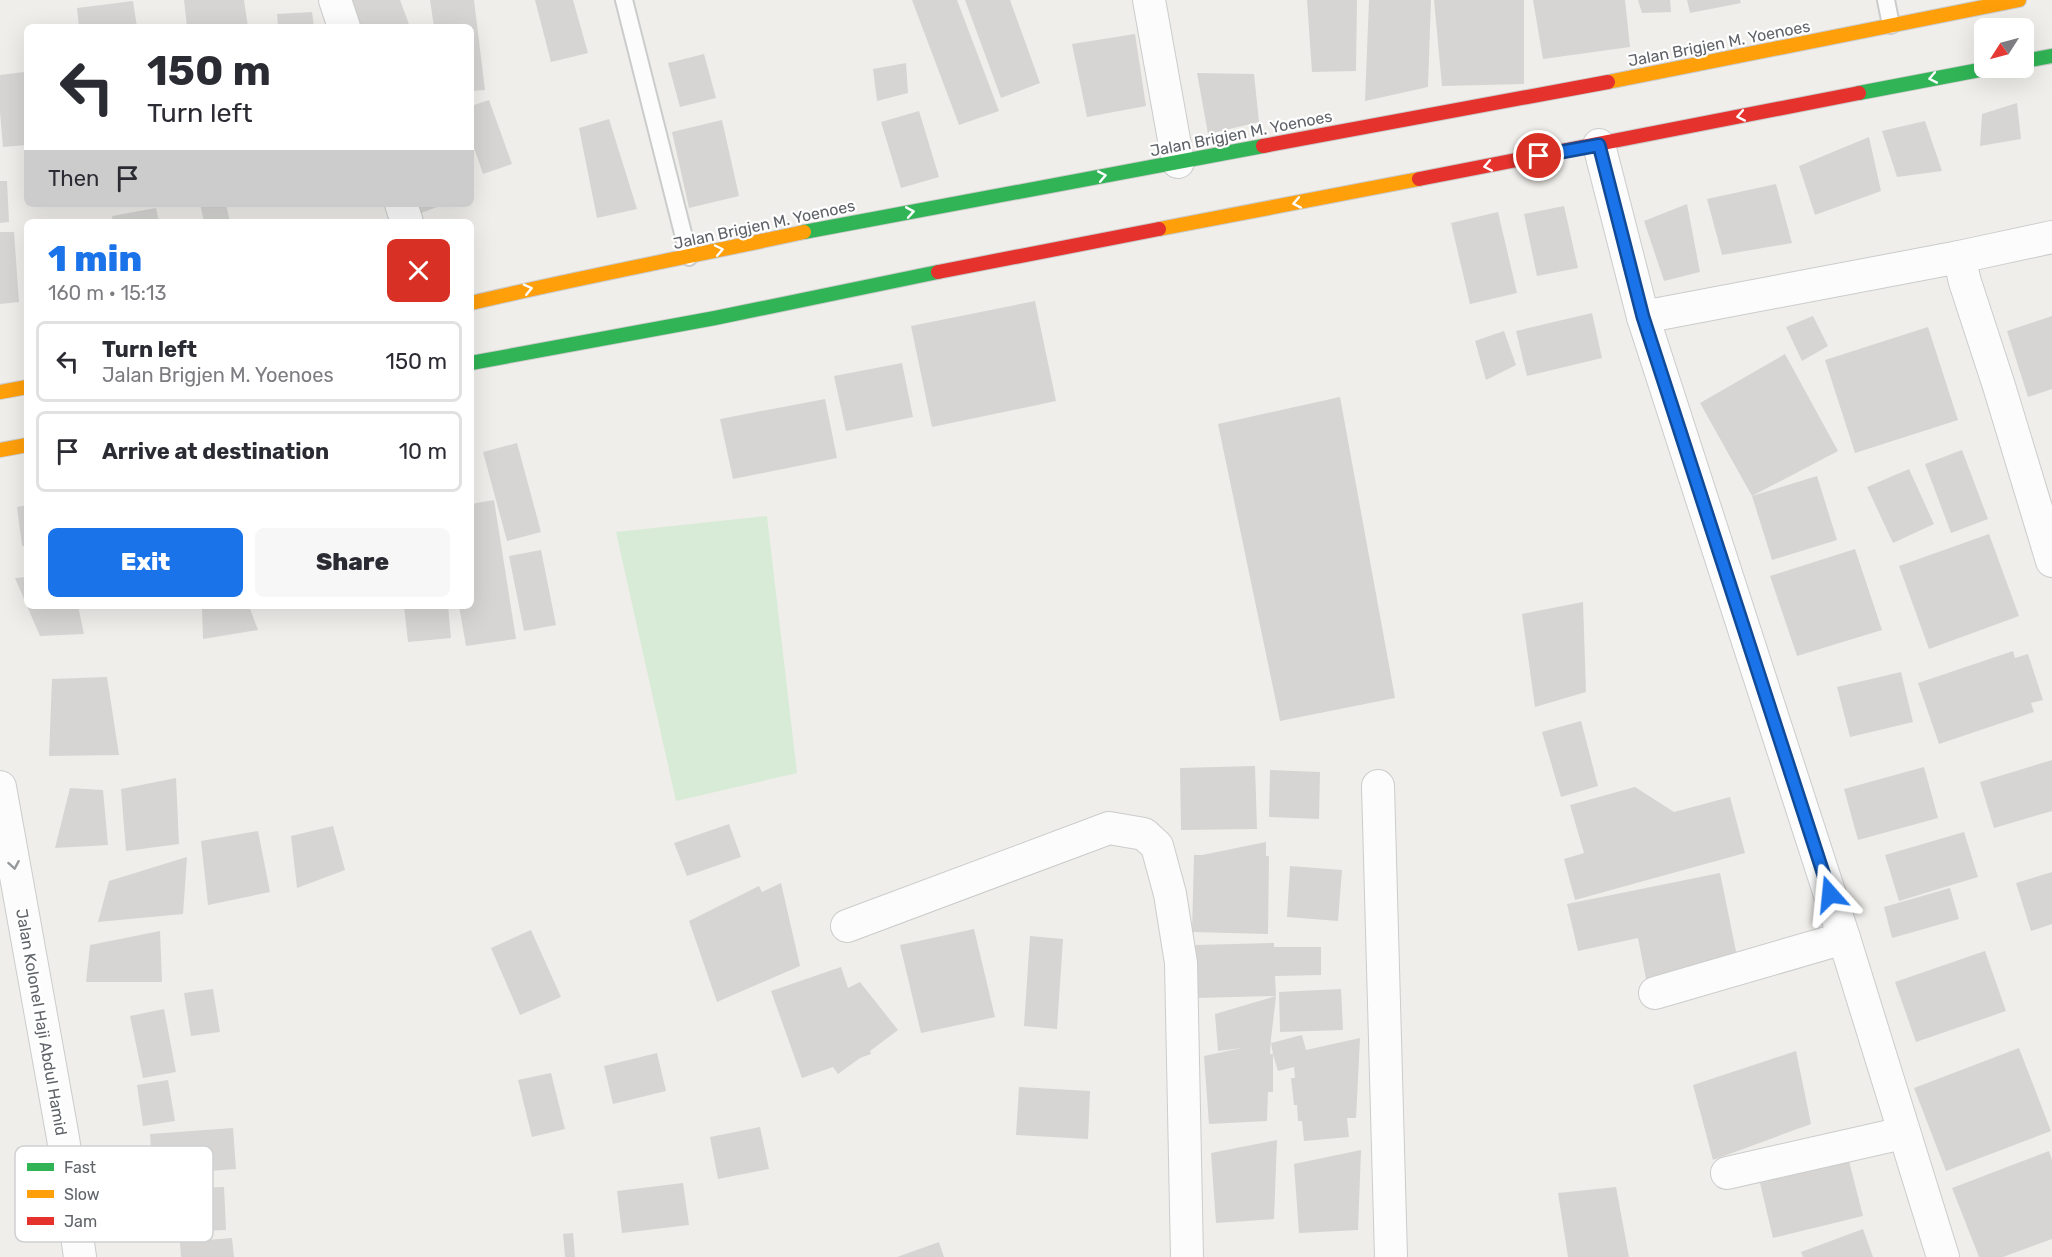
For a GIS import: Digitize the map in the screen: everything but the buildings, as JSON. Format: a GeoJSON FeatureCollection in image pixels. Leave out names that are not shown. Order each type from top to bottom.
{"type":"FeatureCollection","features":[{"type":"Feature","properties":{"kind":"main road","name":"Jalan Brigjen M. Yoenoes"},"geometry":{"type":"LineString","coordinates":[[474,302],[559,282],[826,227],[1630,78],[1891,25],[1959,6],[2019,0]]}},
{"type":"Feature","properties":{"kind":"main road"},"geometry":{"type":"LineString","coordinates":[[2034,59],[2052,56]]}},
{"type":"Feature","properties":{"kind":"main road"},"geometry":{"type":"LineString","coordinates":[[474,362],[715,318],[854,288],[1974,71]]}},
{"type":"Feature","properties":{"kind":"main road"},"geometry":{"type":"LineString","coordinates":[[0,392],[24,388]]}},
{"type":"Feature","properties":{"kind":"main road"},"geometry":{"type":"LineString","coordinates":[[0,450],[24,446]]}},
{"type":"Feature","properties":{"kind":"street"},"geometry":{"type":"LineString","coordinates":[[335,0],[343,24]]}},
{"type":"Feature","properties":{"kind":"street"},"geometry":{"type":"LineString","coordinates":[[1149,0],[1178,162]]}},
{"type":"Feature","properties":{"kind":"street"},"geometry":{"type":"LineString","coordinates":[[1599,145],[1643,317],[1844,938],[1943,1257]]}},
{"type":"Feature","properties":{"kind":"street"},"geometry":{"type":"LineString","coordinates":[[1643,317],[2052,237]]}},
{"type":"Feature","properties":{"kind":"street"},"geometry":{"type":"LineString","coordinates":[[1959,257],[2052,561]]}},
{"type":"Feature","properties":{"kind":"street"},"geometry":{"type":"LineString","coordinates":[[1378,786],[1391,1257]]}},
{"type":"Feature","properties":{"kind":"street","name":"Jalan Kolonel Haji Abdul Hamid"},"geometry":{"type":"LineString","coordinates":[[0,787],[64,1146]]}},
{"type":"Feature","properties":{"kind":"street"},"geometry":{"type":"LineString","coordinates":[[847,926],[1109,828],[1144,834],[1157,846],[1168,885],[1180,963],[1187,1257]]}},
{"type":"Feature","properties":{"kind":"street"},"geometry":{"type":"LineString","coordinates":[[1655,993],[1844,938]]}},
{"type":"Feature","properties":{"kind":"street"},"geometry":{"type":"LineString","coordinates":[[1727,1173],[1904,1133]]}},
{"type":"Feature","properties":{"kind":"street","name":"Jalan Kolonel Haji Abdul Hamid"},"geometry":{"type":"LineString","coordinates":[[78,1242],[80,1257]]}},
{"type":"Feature","properties":{"kind":"lane"},"geometry":{"type":"LineString","coordinates":[[624,0],[689,257]]}},
{"type":"Feature","properties":{"kind":"lane"},"geometry":{"type":"LineString","coordinates":[[1886,0],[1891,25]]}},
{"type":"Feature","properties":{"kind":"green space"},"geometry":{"type":"Polygon","coordinates":[[[767,516],[797,773],[676,801],[616,532],[767,516]]]}},
{"type":"Feature","properties":{"kind":"traffic: fast"},"geometry":{"type":"LineString","coordinates":[[2034,59],[2052,56]]}},
{"type":"Feature","properties":{"kind":"traffic: fast"},"geometry":{"type":"LineString","coordinates":[[1859,93],[1974,71]]}},
{"type":"Feature","properties":{"kind":"traffic: fast"},"geometry":{"type":"LineString","coordinates":[[804,232],[1263,146]]}},
{"type":"Feature","properties":{"kind":"traffic: fast"},"geometry":{"type":"LineString","coordinates":[[474,362],[715,318],[938,272]]}},
{"type":"Feature","properties":{"kind":"traffic: slow"},"geometry":{"type":"LineString","coordinates":[[1608,82],[2019,0]]}},
{"type":"Feature","properties":{"kind":"traffic: slow"},"geometry":{"type":"LineString","coordinates":[[1159,229],[1419,179]]}},
{"type":"Feature","properties":{"kind":"traffic: slow"},"geometry":{"type":"LineString","coordinates":[[474,302],[804,232]]}},
{"type":"Feature","properties":{"kind":"traffic: slow"},"geometry":{"type":"LineString","coordinates":[[0,392],[24,388]]}},
{"type":"Feature","properties":{"kind":"traffic: slow"},"geometry":{"type":"LineString","coordinates":[[0,450],[24,446]]}},
{"type":"Feature","properties":{"kind":"traffic: jam"},"geometry":{"type":"LineString","coordinates":[[1263,146],[1608,82]]}},
{"type":"Feature","properties":{"kind":"traffic: jam"},"geometry":{"type":"LineString","coordinates":[[1419,179],[1859,93]]}},
{"type":"Feature","properties":{"kind":"traffic: jam"},"geometry":{"type":"LineString","coordinates":[[938,272],[1159,229]]}},
{"type":"Feature","properties":{"kind":"route"},"geometry":{"type":"LineString","coordinates":[[1539,156],[1599,145],[1643,317],[1830,894]]}}]}
